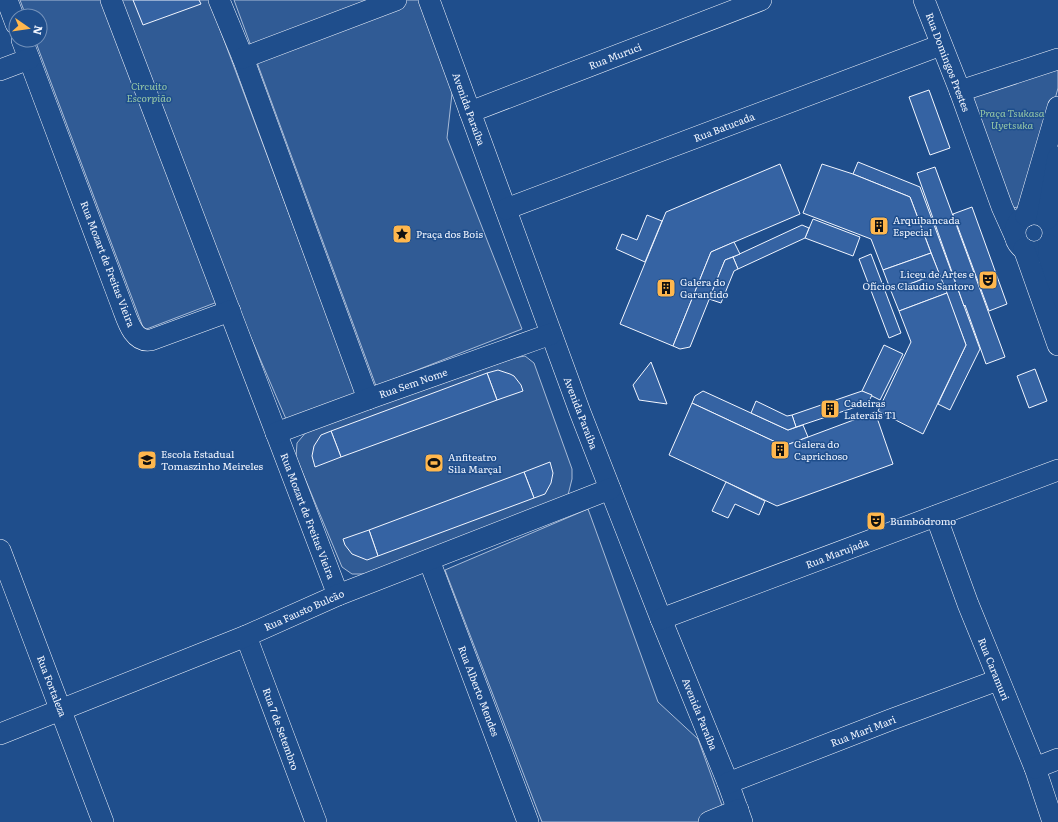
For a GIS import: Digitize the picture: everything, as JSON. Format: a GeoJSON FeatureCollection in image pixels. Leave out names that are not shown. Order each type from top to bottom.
{"type":"FeatureCollection","features":[{"type":"Feature","properties":{"kind":"street"},"geometry":{"type":"LineString","coordinates":[[111,0],[230,311]]}},
{"type":"Feature","properties":{"kind":"street"},"geometry":{"type":"LineString","coordinates":[[219,0],[243,58],[368,398]]}},
{"type":"Feature","properties":{"kind":"street"},"geometry":{"type":"LineString","coordinates":[[243,58],[396,0]]}},
{"type":"Feature","properties":{"kind":"street","name":"Avenida Paraíba"},"geometry":{"type":"LineString","coordinates":[[429,0],[551,334],[610,489],[740,816]]}},
{"type":"Feature","properties":{"kind":"street","name":"Rua Domingos Prestes"},"geometry":{"type":"LineString","coordinates":[[924,0],[960,91],[998,196],[1020,242],[1056,336]]}},
{"type":"Feature","properties":{"kind":"street","name":"Rua Muruci"},"geometry":{"type":"LineString","coordinates":[[470,112],[750,2]]}},
{"type":"Feature","properties":{"kind":"street","name":"Rua Batucada"},"geometry":{"type":"LineString","coordinates":[[506,208],[941,45]]}},
{"type":"Feature","properties":{"kind":"street"},"geometry":{"type":"LineString","coordinates":[[0,70],[26,50]]}},
{"type":"Feature","properties":{"kind":"street","name":"Rua Mozart de Freitas Vieira"},"geometry":{"type":"LineString","coordinates":[[26,50],[131,328],[144,340],[151,340],[230,311],[338,595]]}},
{"type":"Feature","properties":{"kind":"street"},"geometry":{"type":"LineString","coordinates":[[960,91],[1058,60]]}},
{"type":"Feature","properties":{"kind":"street"},"geometry":{"type":"LineString","coordinates":[[1026,216],[1058,106]]}},
{"type":"Feature","properties":{"kind":"street"},"geometry":{"type":"LineString","coordinates":[[1056,336],[1052,230],[1058,157]]}},
{"type":"Feature","properties":{"kind":"street"},"geometry":{"type":"LineString","coordinates":[[1037,214],[1052,230],[1042,251],[1030,252],[1020,242],[1017,224],[1026,216],[1037,214]]}},
{"type":"Feature","properties":{"kind":"street","name":"Rua Sem Nome"},"geometry":{"type":"LineString","coordinates":[[276,433],[368,398],[551,334]]}},
{"type":"Feature","properties":{"kind":"street","name":"Rua Marujada"},"geometry":{"type":"LineString","coordinates":[[661,619],[1058,470]]}},
{"type":"Feature","properties":{"kind":"street","name":"Rua Fausto Bulcão"},"geometry":{"type":"LineString","coordinates":[[0,734],[246,636],[338,595],[610,489]]}},
{"type":"Feature","properties":{"kind":"street","name":"Rua Caramuri"},"geometry":{"type":"LineString","coordinates":[[936,516],[998,680],[1035,768],[1053,822]]}},
{"type":"Feature","properties":{"kind":"street","name":"Rua Fortaleza"},"geometry":{"type":"LineString","coordinates":[[0,550],[103,822]]}},
{"type":"Feature","properties":{"kind":"street","name":"Rua Alberto Mendes"},"geometry":{"type":"LineString","coordinates":[[429,560],[528,822]]}},
{"type":"Feature","properties":{"kind":"street","name":"Rua 7 de Setembro"},"geometry":{"type":"LineString","coordinates":[[246,636],[316,822]]}},
{"type":"Feature","properties":{"kind":"street","name":"Rua Mari Mari"},"geometry":{"type":"LineString","coordinates":[[728,784],[890,720],[998,680]]}},
{"type":"Feature","properties":{"kind":"street"},"geometry":{"type":"LineString","coordinates":[[1035,768],[1058,759]]}},
{"type":"Feature","properties":{"kind":"street"},"geometry":{"type":"LineString","coordinates":[[709,822],[740,816]]}},
{"type":"Feature","properties":{"kind":"shaded area","name":"Circuito Escorpião"},"geometry":{"type":"Polygon","coordinates":[[[20,0],[209,0],[356,393],[286,419],[233,296],[144,330],[38,48],[48,48],[48,8],[23,8],[20,0]]]}},
{"type":"Feature","properties":{"kind":"shaded area","name":"Praça dos Bois"},"geometry":{"type":"Polygon","coordinates":[[[234,0],[419,0],[453,85],[447,138],[522,329],[376,386],[234,0]]]}},
{"type":"Feature","properties":{"kind":"shaded area","name":"Praça Tsukasa Uyetsuka"},"geometry":{"type":"Polygon","coordinates":[[[1058,65],[1058,88],[1028,200],[1021,207],[1009,208],[966,96],[1058,65]]]}},
{"type":"Feature","properties":{"kind":"shaded area","name":"Anfiteatro Sila Marçal"},"geometry":{"type":"Polygon","coordinates":[[[525,356],[534,363],[572,469],[572,479],[568,495],[365,574],[352,574],[342,567],[296,457],[297,443],[307,431],[514,358],[525,356]]]}},
{"type":"Feature","properties":{"kind":"shaded area"},"geometry":{"type":"Polygon","coordinates":[[[588,509],[658,702],[698,739],[728,822],[542,822],[445,570],[588,509]]]}},
{"type":"Feature","properties":{"kind":"building"},"geometry":{"type":"Polygon","coordinates":[[[133,0],[199,0],[201,4],[143,25],[133,0]]]}},
{"type":"Feature","properties":{"kind":"building"},"geometry":{"type":"Polygon","coordinates":[[[929,90],[950,148],[930,155],[909,97],[929,90]]]}},
{"type":"Feature","properties":{"kind":"building"},"geometry":{"type":"Polygon","coordinates":[[[858,162],[920,187],[980,349],[950,410],[938,404],[966,345],[910,197],[853,174],[858,162]]]}},
{"type":"Feature","properties":{"kind":"building","name":"Galera do Garantido"},"geometry":{"type":"Polygon","coordinates":[[[780,164],[800,214],[711,252],[673,346],[620,324],[666,212],[780,164]]]}},
{"type":"Feature","properties":{"kind":"building","name":"Arquibancada Especial"},"geometry":{"type":"Polygon","coordinates":[[[822,164],[853,174],[910,197],[931,253],[883,270],[871,239],[803,213],[822,164]]]}},
{"type":"Feature","properties":{"kind":"building"},"geometry":{"type":"Polygon","coordinates":[[[935,167],[1005,357],[986,364],[917,173],[935,167]]]}},
{"type":"Feature","properties":{"kind":"building","name":"Liceu de Artes e Ofícios Claudio Santoro"},"geometry":{"type":"Polygon","coordinates":[[[972,207],[1007,304],[989,311],[953,214],[972,207]]]}},
{"type":"Feature","properties":{"kind":"building"},"geometry":{"type":"Polygon","coordinates":[[[647,215],[662,221],[645,262],[616,249],[622,234],[637,240],[647,215]]]}},
{"type":"Feature","properties":{"kind":"building"},"geometry":{"type":"Polygon","coordinates":[[[813,219],[860,237],[853,256],[805,238],[813,219]]]}},
{"type":"Feature","properties":{"kind":"building"},"geometry":{"type":"Polygon","coordinates":[[[802,225],[809,228],[805,238],[738,269],[733,257],[802,225]]]}},
{"type":"Feature","properties":{"kind":"building"},"geometry":{"type":"Polygon","coordinates":[[[734,242],[740,254],[725,260],[690,347],[680,349],[673,346],[711,252],[734,242]]]}},
{"type":"Feature","properties":{"kind":"building"},"geometry":{"type":"Polygon","coordinates":[[[931,253],[939,273],[891,291],[883,270],[931,253]]]}},
{"type":"Feature","properties":{"kind":"building"},"geometry":{"type":"Polygon","coordinates":[[[871,254],[901,333],[889,338],[859,259],[871,254]]]}},
{"type":"Feature","properties":{"kind":"building"},"geometry":{"type":"Polygon","coordinates":[[[733,257],[738,269],[734,271],[721,303],[709,299],[725,260],[733,257]]]}},
{"type":"Feature","properties":{"kind":"building"},"geometry":{"type":"Polygon","coordinates":[[[939,273],[947,293],[899,311],[891,291],[939,273]]]}},
{"type":"Feature","properties":{"kind":"building"},"geometry":{"type":"Polygon","coordinates":[[[947,293],[966,345],[923,434],[878,411],[911,342],[899,311],[947,293]]]}},
{"type":"Feature","properties":{"kind":"building"},"geometry":{"type":"Polygon","coordinates":[[[884,345],[903,354],[880,400],[862,391],[884,345]]]}},
{"type":"Feature","properties":{"kind":"building"},"geometry":{"type":"Polygon","coordinates":[[[651,362],[667,404],[639,400],[633,385],[651,362]]]}},
{"type":"Feature","properties":{"kind":"building"},"geometry":{"type":"Polygon","coordinates":[[[1035,369],[1047,401],[1029,408],[1017,376],[1035,369]]]}},
{"type":"Feature","properties":{"kind":"building"},"geometry":{"type":"Polygon","coordinates":[[[498,370],[514,376],[521,385],[523,391],[497,400],[487,373],[498,370]]]}},
{"type":"Feature","properties":{"kind":"building"},"geometry":{"type":"Polygon","coordinates":[[[487,373],[497,400],[341,457],[331,431],[487,373]]]}},
{"type":"Feature","properties":{"kind":"building"},"geometry":{"type":"Polygon","coordinates":[[[703,391],[788,430],[803,425],[808,437],[784,446],[692,403],[695,396],[703,391]]]}},
{"type":"Feature","properties":{"kind":"building","name":"Cadeiras Laterais T1"},"geometry":{"type":"Polygon","coordinates":[[[862,391],[872,395],[868,403],[796,427],[792,415],[862,391]]]}},
{"type":"Feature","properties":{"kind":"building"},"geometry":{"type":"Polygon","coordinates":[[[756,401],[787,416],[792,415],[796,427],[788,430],[751,413],[756,401]]]}},
{"type":"Feature","properties":{"kind":"building","name":"Galera do Caprichoso"},"geometry":{"type":"Polygon","coordinates":[[[692,403],[784,446],[875,412],[893,464],[777,506],[669,455],[692,403]]]}},
{"type":"Feature","properties":{"kind":"building"},"geometry":{"type":"Polygon","coordinates":[[[331,431],[341,457],[315,467],[312,456],[314,446],[321,435],[331,431]]]}},
{"type":"Feature","properties":{"kind":"building"},"geometry":{"type":"Polygon","coordinates":[[[550,462],[553,473],[551,483],[545,494],[534,498],[524,472],[550,462]]]}},
{"type":"Feature","properties":{"kind":"building"},"geometry":{"type":"Polygon","coordinates":[[[524,472],[534,498],[378,556],[369,530],[524,472]]]}},
{"type":"Feature","properties":{"kind":"building"},"geometry":{"type":"Polygon","coordinates":[[[726,482],[765,501],[759,515],[735,504],[728,518],[712,511],[726,482]]]}},
{"type":"Feature","properties":{"kind":"building"},"geometry":{"type":"Polygon","coordinates":[[[369,530],[378,556],[367,560],[352,554],[345,545],[343,539],[369,530]]]}},
{"type":"Feature","properties":{"kind":"place","name":"Arquibancada Especial"},"geometry":{"type":"Point","coordinates":[879,226]}},
{"type":"Feature","properties":{"kind":"place","name":"Praça dos Bois"},"geometry":{"type":"Point","coordinates":[402,234]}},
{"type":"Feature","properties":{"kind":"place","name":"Liceu de Artes e Ofícios Claudio Santoro"},"geometry":{"type":"Point","coordinates":[988,280]}},
{"type":"Feature","properties":{"kind":"place","name":"Galera do Garantido"},"geometry":{"type":"Point","coordinates":[666,288]}},
{"type":"Feature","properties":{"kind":"place","name":"Cadeiras Laterais T1"},"geometry":{"type":"Point","coordinates":[830,409]}},
{"type":"Feature","properties":{"kind":"place","name":"Galera do Caprichoso"},"geometry":{"type":"Point","coordinates":[780,450]}},
{"type":"Feature","properties":{"kind":"place","name":"Escola Estadual Tomaszinho Meireles"},"geometry":{"type":"Point","coordinates":[147,460]}},
{"type":"Feature","properties":{"kind":"place","name":"Anfiteatro Sila Marçal"},"geometry":{"type":"Point","coordinates":[434,463]}},
{"type":"Feature","properties":{"kind":"place","name":"Bumbódromo"},"geometry":{"type":"Point","coordinates":[876,521]}}]}
